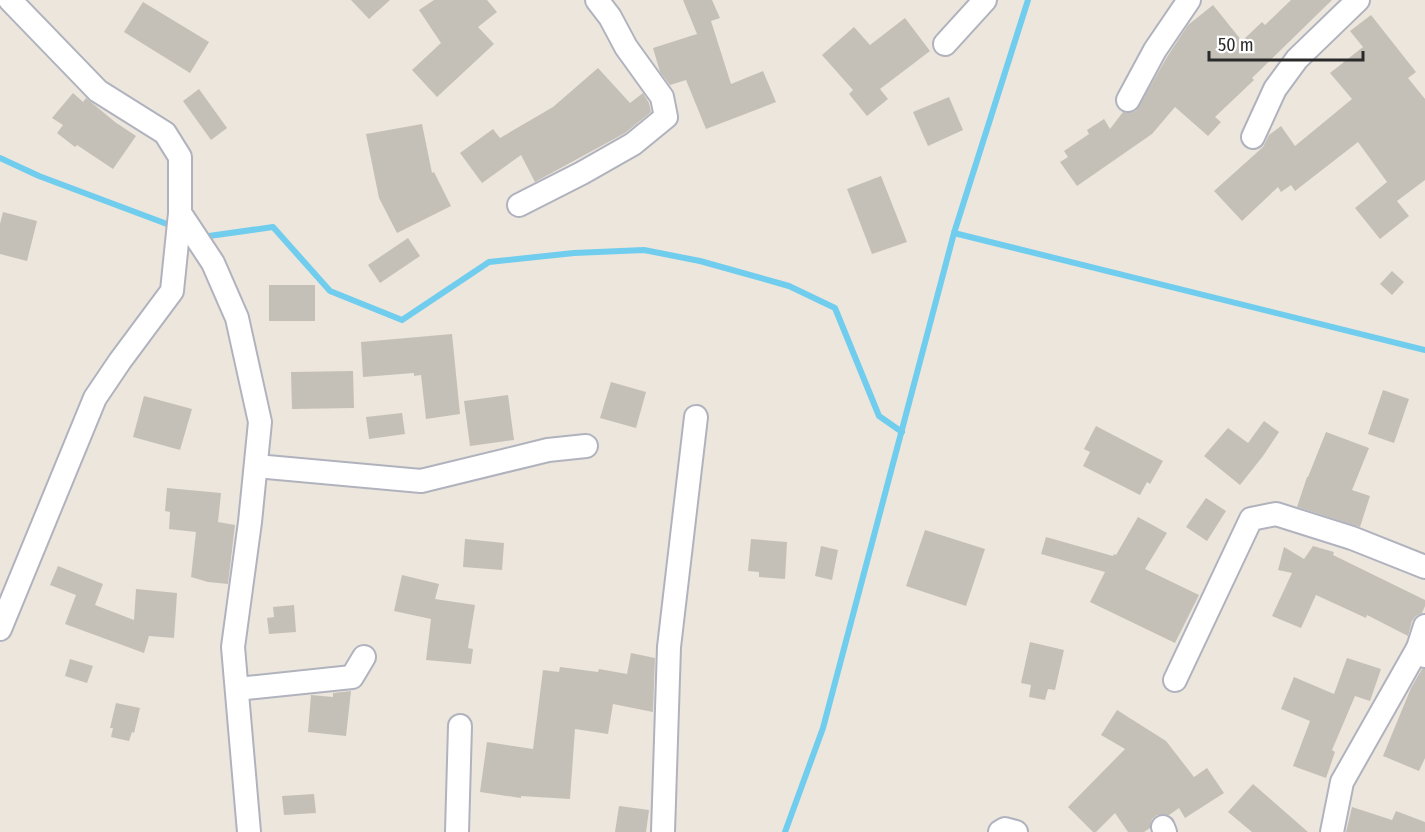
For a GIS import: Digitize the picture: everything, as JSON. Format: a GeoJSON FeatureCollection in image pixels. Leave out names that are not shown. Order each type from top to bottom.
{"type":"FeatureCollection","features":[{"type":"Feature","properties":{"kind":"street"},"geometry":{"type":"LineString","coordinates":[[0,629],[95,398],[172,291],[180,213],[180,157],[165,133],[98,92],[10,0]]}},
{"type":"Feature","properties":{"kind":"street"},"geometry":{"type":"LineString","coordinates":[[519,205],[633,144],[666,117],[662,97],[626,47],[610,17],[597,0]]}},
{"type":"Feature","properties":{"kind":"street"},"geometry":{"type":"LineString","coordinates":[[945,44],[985,0]]}},
{"type":"Feature","properties":{"kind":"street"},"geometry":{"type":"LineString","coordinates":[[1128,100],[1155,50],[1189,0]]}},
{"type":"Feature","properties":{"kind":"street"},"geometry":{"type":"LineString","coordinates":[[1253,137],[1275,89],[1297,59],[1358,0]]}},
{"type":"Feature","properties":{"kind":"street"},"geometry":{"type":"LineString","coordinates":[[180,213],[213,263],[237,318],[260,422],[233,647],[249,832]]}},
{"type":"Feature","properties":{"kind":"street"},"geometry":{"type":"LineString","coordinates":[[663,832],[669,647],[696,417]]}},
{"type":"Feature","properties":{"kind":"street"},"geometry":{"type":"LineString","coordinates":[[256,466],[422,481],[548,450],[586,446]]}},
{"type":"Feature","properties":{"kind":"street"},"geometry":{"type":"LineString","coordinates":[[1175,680],[1251,519],[1276,514],[1352,538],[1425,567]]}},
{"type":"Feature","properties":{"kind":"street"},"geometry":{"type":"LineString","coordinates":[[1332,832],[1342,782],[1421,652],[1425,627]]}},
{"type":"Feature","properties":{"kind":"street"},"geometry":{"type":"LineString","coordinates":[[237,689],[352,677],[364,657]]}},
{"type":"Feature","properties":{"kind":"street"},"geometry":{"type":"LineString","coordinates":[[457,832],[460,726]]}},
{"type":"Feature","properties":{"kind":"street"},"geometry":{"type":"LineString","coordinates":[[1000,832],[1005,829],[1016,832]]}},
{"type":"Feature","properties":{"kind":"building"},"geometry":{"type":"Polygon","coordinates":[[[351,0],[390,0],[369,19],[351,0]]]}},
{"type":"Feature","properties":{"kind":"building"},"geometry":{"type":"Polygon","coordinates":[[[434,0],[487,0],[497,12],[478,27],[494,44],[437,97],[412,70],[441,43],[419,10],[434,0]]]}},
{"type":"Feature","properties":{"kind":"building"},"geometry":{"type":"Polygon","coordinates":[[[683,0],[712,0],[720,18],[711,21],[731,84],[763,71],[776,102],[706,129],[686,80],[670,85],[660,72],[653,48],[697,34],[683,0]]]}},
{"type":"Feature","properties":{"kind":"building"},"geometry":{"type":"Polygon","coordinates":[[[1291,0],[1332,0],[1215,117],[1221,122],[1208,136],[1175,107],[1152,134],[1077,186],[1060,162],[1068,157],[1064,151],[1089,134],[1087,130],[1104,119],[1110,129],[1123,112],[1136,111],[1188,25],[1213,5],[1242,41],[1262,22],[1265,25],[1291,0]]]}},
{"type":"Feature","properties":{"kind":"building"},"geometry":{"type":"Polygon","coordinates":[[[143,2],[209,42],[190,73],[124,32],[143,2]]]}},
{"type":"Feature","properties":{"kind":"building"},"geometry":{"type":"Polygon","coordinates":[[[1371,15],[1416,72],[1408,78],[1425,99],[1425,180],[1397,201],[1409,216],[1380,239],[1355,208],[1387,182],[1358,142],[1295,191],[1291,185],[1281,192],[1278,187],[1242,221],[1214,191],[1263,147],[1269,135],[1281,126],[1295,146],[1352,99],[1330,73],[1363,47],[1350,31],[1371,15]]]}},
{"type":"Feature","properties":{"kind":"building"},"geometry":{"type":"Polygon","coordinates":[[[905,18],[930,51],[880,89],[888,99],[867,116],[849,94],[853,90],[822,55],[854,27],[870,45],[905,18]]]}},
{"type":"Feature","properties":{"kind":"building"},"geometry":{"type":"Polygon","coordinates":[[[598,68],[630,103],[643,93],[651,112],[625,133],[535,182],[521,155],[482,183],[460,153],[493,129],[500,138],[553,107],[598,68]]]}},
{"type":"Feature","properties":{"kind":"building"},"geometry":{"type":"Polygon","coordinates":[[[199,89],[227,128],[211,140],[183,101],[199,89]]]}},
{"type":"Feature","properties":{"kind":"building"},"geometry":{"type":"Polygon","coordinates":[[[73,93],[83,102],[86,98],[136,136],[113,169],[77,145],[75,147],[57,133],[63,125],[52,118],[73,93]]]}},
{"type":"Feature","properties":{"kind":"building"},"geometry":{"type":"Polygon","coordinates":[[[949,97],[963,130],[928,146],[913,112],[949,97]]]}},
{"type":"Feature","properties":{"kind":"building"},"geometry":{"type":"Polygon","coordinates":[[[422,124],[432,173],[434,172],[451,206],[397,233],[379,198],[366,134],[422,124]]]}},
{"type":"Feature","properties":{"kind":"building"},"geometry":{"type":"Polygon","coordinates":[[[881,176],[907,242],[872,254],[847,189],[881,176]]]}},
{"type":"Feature","properties":{"kind":"building"},"geometry":{"type":"Polygon","coordinates":[[[3,212],[37,221],[27,261],[0,254],[0,224],[3,212]]]}},
{"type":"Feature","properties":{"kind":"building"},"geometry":{"type":"Polygon","coordinates":[[[408,238],[420,256],[380,283],[368,265],[408,238]]]}},
{"type":"Feature","properties":{"kind":"building"},"geometry":{"type":"Polygon","coordinates":[[[1392,271],[1404,282],[1392,295],[1380,284],[1392,271]]]}},
{"type":"Feature","properties":{"kind":"building"},"geometry":{"type":"Polygon","coordinates":[[[269,285],[315,285],[315,321],[269,321],[269,285]]]}},
{"type":"Feature","properties":{"kind":"building"},"geometry":{"type":"Polygon","coordinates":[[[452,334],[460,414],[426,419],[421,375],[414,376],[414,373],[363,377],[361,342],[452,334]]]}},
{"type":"Feature","properties":{"kind":"building"},"geometry":{"type":"Polygon","coordinates":[[[353,371],[354,408],[292,409],[291,372],[353,371]]]}},
{"type":"Feature","properties":{"kind":"building"},"geometry":{"type":"Polygon","coordinates":[[[611,382],[646,392],[636,428],[600,418],[611,382]]]}},
{"type":"Feature","properties":{"kind":"building"},"geometry":{"type":"Polygon","coordinates":[[[1383,390],[1409,399],[1394,443],[1368,434],[1383,390]]]}},
{"type":"Feature","properties":{"kind":"building"},"geometry":{"type":"Polygon","coordinates":[[[508,395],[514,440],[470,446],[464,401],[508,395]]]}},
{"type":"Feature","properties":{"kind":"building"},"geometry":{"type":"Polygon","coordinates":[[[144,396],[192,409],[180,450],[133,437],[144,396]]]}},
{"type":"Feature","properties":{"kind":"building"},"geometry":{"type":"Polygon","coordinates":[[[402,413],[405,434],[369,439],[366,417],[402,413]]]}},
{"type":"Feature","properties":{"kind":"building"},"geometry":{"type":"Polygon","coordinates":[[[1264,421],[1279,432],[1240,485],[1204,456],[1228,428],[1248,443],[1264,421]]]}},
{"type":"Feature","properties":{"kind":"building"},"geometry":{"type":"Polygon","coordinates":[[[1096,426],[1163,461],[1150,484],[1147,482],[1140,495],[1083,466],[1090,452],[1084,449],[1096,426]]]}},
{"type":"Feature","properties":{"kind":"building"},"geometry":{"type":"Polygon","coordinates":[[[1326,432],[1369,448],[1352,490],[1370,496],[1360,527],[1297,507],[1326,432]]]}},
{"type":"Feature","properties":{"kind":"building"},"geometry":{"type":"Polygon","coordinates":[[[167,488],[221,493],[218,522],[235,525],[228,584],[191,577],[196,532],[169,529],[170,512],[165,511],[167,488]]]}},
{"type":"Feature","properties":{"kind":"building"},"geometry":{"type":"Polygon","coordinates":[[[1206,498],[1226,511],[1207,541],[1186,527],[1206,498]]]}},
{"type":"Feature","properties":{"kind":"building"},"geometry":{"type":"Polygon","coordinates":[[[1138,517],[1167,533],[1145,569],[1199,595],[1175,643],[1090,602],[1105,572],[1041,554],[1046,537],[1116,555],[1138,517]]]}},
{"type":"Feature","properties":{"kind":"building"},"geometry":{"type":"Polygon","coordinates":[[[925,530],[985,549],[966,606],[906,586],[925,530]]]}},
{"type":"Feature","properties":{"kind":"building"},"geometry":{"type":"Polygon","coordinates":[[[465,539],[504,543],[502,570],[463,567],[465,539]]]}},
{"type":"Feature","properties":{"kind":"building"},"geometry":{"type":"Polygon","coordinates":[[[751,539],[787,542],[785,579],[759,577],[759,572],[748,571],[751,539]]]}},
{"type":"Feature","properties":{"kind":"building"},"geometry":{"type":"Polygon","coordinates":[[[821,546],[838,550],[832,580],[815,576],[821,546]]]}},
{"type":"Feature","properties":{"kind":"building"},"geometry":{"type":"Polygon","coordinates":[[[1313,546],[1334,552],[1333,555],[1425,600],[1422,613],[1412,621],[1408,636],[1367,615],[1366,618],[1316,595],[1301,628],[1272,616],[1292,573],[1278,570],[1284,547],[1304,559],[1313,546]]]}},
{"type":"Feature","properties":{"kind":"building"},"geometry":{"type":"Polygon","coordinates":[[[58,566],[103,584],[95,605],[134,620],[136,589],[177,593],[174,638],[149,636],[144,653],[65,624],[76,595],[50,585],[58,566]]]}},
{"type":"Feature","properties":{"kind":"building"},"geometry":{"type":"Polygon","coordinates":[[[402,575],[439,584],[435,599],[475,605],[468,648],[473,649],[471,664],[426,660],[431,619],[394,611],[402,575]]]}},
{"type":"Feature","properties":{"kind":"building"},"geometry":{"type":"Polygon","coordinates":[[[294,605],[296,632],[269,634],[267,618],[274,617],[273,607],[294,605]]]}},
{"type":"Feature","properties":{"kind":"building"},"geometry":{"type":"Polygon","coordinates":[[[1030,642],[1064,650],[1055,690],[1048,689],[1045,700],[1029,697],[1031,685],[1021,683],[1030,642]]]}},
{"type":"Feature","properties":{"kind":"building"},"geometry":{"type":"Polygon","coordinates":[[[631,653],[655,658],[653,712],[613,704],[608,734],[575,729],[570,799],[521,796],[521,798],[480,792],[487,742],[533,749],[543,670],[559,672],[560,667],[598,672],[599,669],[627,674],[631,653]]]}},
{"type":"Feature","properties":{"kind":"building"},"geometry":{"type":"Polygon","coordinates":[[[1347,658],[1381,669],[1370,701],[1355,696],[1332,750],[1335,752],[1326,778],[1293,766],[1310,721],[1281,709],[1294,677],[1334,694],[1347,658]]]}},
{"type":"Feature","properties":{"kind":"building"},"geometry":{"type":"Polygon","coordinates":[[[70,659],[93,666],[87,683],[65,676],[70,659]]]}},
{"type":"Feature","properties":{"kind":"building"},"geometry":{"type":"Polygon","coordinates":[[[1422,669],[1425,669],[1425,758],[1419,771],[1383,756],[1411,688],[1422,669]]]}},
{"type":"Feature","properties":{"kind":"building"},"geometry":{"type":"Polygon","coordinates":[[[351,691],[346,736],[308,732],[311,695],[333,697],[333,693],[351,691]]]}},
{"type":"Feature","properties":{"kind":"building"},"geometry":{"type":"Polygon","coordinates":[[[116,703],[140,708],[134,733],[132,732],[129,741],[111,737],[113,728],[110,728],[116,703]]]}},
{"type":"Feature","properties":{"kind":"building"},"geometry":{"type":"Polygon","coordinates":[[[1117,710],[1166,741],[1194,777],[1207,768],[1224,793],[1185,818],[1179,808],[1169,815],[1157,815],[1152,819],[1150,828],[1144,832],[1128,832],[1115,813],[1096,832],[1093,832],[1068,807],[1125,749],[1101,735],[1117,710]]]}},
{"type":"Feature","properties":{"kind":"building"},"geometry":{"type":"Polygon","coordinates":[[[1253,784],[1308,832],[1252,832],[1228,812],[1253,784]]]}},
{"type":"Feature","properties":{"kind":"building"},"geometry":{"type":"Polygon","coordinates":[[[314,794],[316,813],[284,815],[282,796],[314,794]]]}},
{"type":"Feature","properties":{"kind":"building"},"geometry":{"type":"Polygon","coordinates":[[[619,806],[649,810],[646,832],[615,832],[619,806]]]}},
{"type":"Feature","properties":{"kind":"building"},"geometry":{"type":"Polygon","coordinates":[[[1352,807],[1392,820],[1396,811],[1425,822],[1425,832],[1346,832],[1352,807]]]}},
{"type":"Feature","properties":{"kind":"waterway"},"geometry":{"type":"LineString","coordinates":[[785,832],[823,728],[954,233],[1028,0]]}},
{"type":"Feature","properties":{"kind":"waterway"},"geometry":{"type":"LineString","coordinates":[[0,158],[39,176],[175,227]]}},
{"type":"Feature","properties":{"kind":"waterway"},"geometry":{"type":"LineString","coordinates":[[202,237],[273,227],[330,291],[402,320],[489,262],[574,253],[644,250],[700,261],[789,286],[835,308],[879,416],[902,432]]}},
{"type":"Feature","properties":{"kind":"waterway"},"geometry":{"type":"LineString","coordinates":[[954,233],[1425,350]]}}]}
